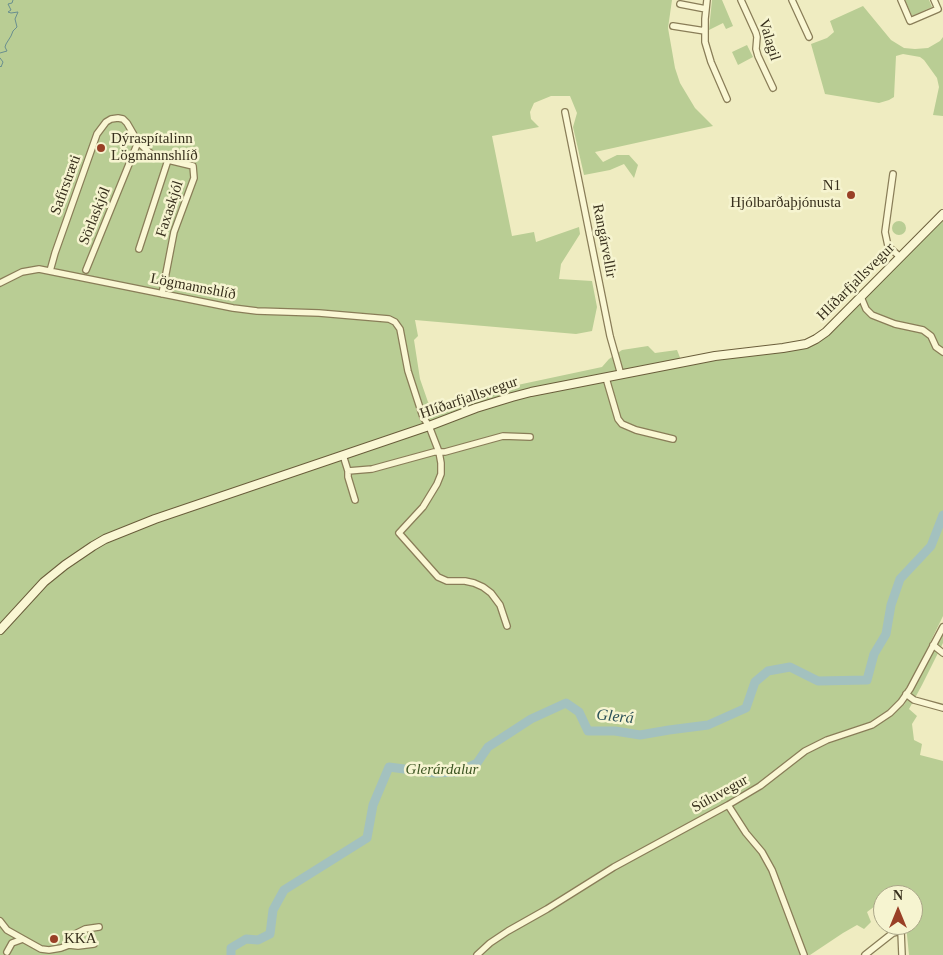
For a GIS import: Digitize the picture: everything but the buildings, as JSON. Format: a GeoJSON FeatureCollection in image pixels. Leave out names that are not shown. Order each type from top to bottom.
{"type":"FeatureCollection","features":[{"type":"Feature","properties":{"kind":"main road","name":"Hlíðarfjallsvegur"},"geometry":{"type":"LineString","coordinates":[[0,630],[33,594],[78,555],[105,540],[155,519],[512,397],[715,356],[806,344],[826,332],[943,214]]}},
{"type":"Feature","properties":{"kind":"street"},"geometry":{"type":"LineString","coordinates":[[708,0],[704,31],[707,52],[727,99]]}},
{"type":"Feature","properties":{"kind":"street","name":"Valagil"},"geometry":{"type":"LineString","coordinates":[[741,0],[756,33],[758,56],[773,88]]}},
{"type":"Feature","properties":{"kind":"street"},"geometry":{"type":"LineString","coordinates":[[792,0],[809,37]]}},
{"type":"Feature","properties":{"kind":"street"},"geometry":{"type":"LineString","coordinates":[[901,0],[910,21],[938,9],[934,0]]}},
{"type":"Feature","properties":{"kind":"street"},"geometry":{"type":"LineString","coordinates":[[680,4],[706,9]]}},
{"type":"Feature","properties":{"kind":"street"},"geometry":{"type":"LineString","coordinates":[[672,26],[704,31]]}},
{"type":"Feature","properties":{"kind":"street","name":"Rangárvellir"},"geometry":{"type":"LineString","coordinates":[[565,112],[610,336],[621,375]]}},
{"type":"Feature","properties":{"kind":"street","name":"Faxaskjól"},"geometry":{"type":"LineString","coordinates":[[118,118],[123,119],[127,123],[138,142],[150,153],[193,166],[194,178],[174,232],[162,294]]}},
{"type":"Feature","properties":{"kind":"street","name":"Safírstræti"},"geometry":{"type":"LineString","coordinates":[[50,271],[97,134],[106,122],[118,118]]}},
{"type":"Feature","properties":{"kind":"street","name":"Sörlaskjól"},"geometry":{"type":"LineString","coordinates":[[86,270],[138,142]]}},
{"type":"Feature","properties":{"kind":"street"},"geometry":{"type":"LineString","coordinates":[[139,248],[168,160]]}},
{"type":"Feature","properties":{"kind":"street"},"geometry":{"type":"LineString","coordinates":[[894,174],[885,232],[888,246],[900,257]]}},
{"type":"Feature","properties":{"kind":"street","name":"Lögmannshlíð"},"geometry":{"type":"LineString","coordinates":[[0,283],[22,272],[39,269],[233,308],[257,311],[319,313],[385,319],[395,322],[400,330],[408,371],[420,408],[429,426]]}},
{"type":"Feature","properties":{"kind":"street"},"geometry":{"type":"LineString","coordinates":[[861,297],[866,309],[872,315],[895,324],[926,332],[931,336],[936,347],[943,352]]}},
{"type":"Feature","properties":{"kind":"street"},"geometry":{"type":"LineString","coordinates":[[606,378],[618,419],[622,424],[636,430],[673,439]]}},
{"type":"Feature","properties":{"kind":"street"},"geometry":{"type":"LineString","coordinates":[[429,426],[439,452],[442,464],[441,474],[423,507],[399,533],[438,578],[447,581],[460,580],[470,582],[487,589],[500,605],[507,626]]}},
{"type":"Feature","properties":{"kind":"street"},"geometry":{"type":"LineString","coordinates":[[348,471],[372,469],[503,436],[530,437]]}},
{"type":"Feature","properties":{"kind":"street"},"geometry":{"type":"LineString","coordinates":[[342,455],[355,500]]}},
{"type":"Feature","properties":{"kind":"street","name":"Súluvegur"},"geometry":{"type":"LineString","coordinates":[[477,955],[490,943],[508,931],[614,867],[760,786],[805,751],[826,740],[872,726],[901,702],[943,627]]}},
{"type":"Feature","properties":{"kind":"street"},"geometry":{"type":"LineString","coordinates":[[933,645],[943,653]]}},
{"type":"Feature","properties":{"kind":"street"},"geometry":{"type":"LineString","coordinates":[[906,694],[914,700],[943,708]]}},
{"type":"Feature","properties":{"kind":"street"},"geometry":{"type":"LineString","coordinates":[[728,805],[746,833],[762,852],[772,870],[804,955]]}},
{"type":"Feature","properties":{"kind":"street"},"geometry":{"type":"LineString","coordinates":[[0,921],[7,930],[43,950],[55,950],[67,945],[94,944]]}},
{"type":"Feature","properties":{"kind":"street"},"geometry":{"type":"LineString","coordinates":[[67,945],[75,934],[84,929],[99,927]]}},
{"type":"Feature","properties":{"kind":"street"},"geometry":{"type":"LineString","coordinates":[[865,955],[893,933],[901,932],[902,955]]}},
{"type":"Feature","properties":{"kind":"street"},"geometry":{"type":"LineString","coordinates":[[7,952],[12,943],[23,939]]}},
{"type":"Feature","properties":{"kind":"green space","name":"Glerárdalur"},"geometry":{"type":"Polygon","coordinates":[[[0,0],[672,0],[668,28],[675,68],[680,83],[695,108],[713,126],[595,152],[603,162],[617,155],[629,155],[638,165],[634,178],[624,164],[610,170],[584,175],[573,127],[577,113],[570,96],[551,96],[534,103],[530,112],[531,119],[539,127],[492,136],[512,236],[534,232],[536,242],[579,227],[580,234],[561,264],[559,279],[592,281],[597,307],[592,331],[576,334],[415,320],[418,336],[414,340],[420,379],[428,402],[436,409],[494,390],[602,367],[609,359],[622,350],[648,346],[655,353],[677,350],[683,365],[790,350],[808,345],[836,328],[943,217],[943,616],[913,678],[898,700],[904,705],[943,631],[943,643],[909,709],[917,716],[912,724],[914,740],[922,744],[920,755],[943,761],[943,955],[909,955],[907,935],[923,935],[923,885],[873,885],[873,908],[867,912],[871,922],[864,929],[857,925],[810,955],[0,955],[0,0]]]}},
{"type":"Feature","properties":{"kind":"green space"},"geometry":{"type":"Polygon","coordinates":[[[712,0],[722,0],[733,26],[726,29],[723,23],[709,30],[712,0]]]}},
{"type":"Feature","properties":{"kind":"green space"},"geometry":{"type":"Polygon","coordinates":[[[905,0],[929,0],[932,7],[912,16],[905,0]]]}},
{"type":"Feature","properties":{"kind":"green space"},"geometry":{"type":"Polygon","coordinates":[[[863,6],[891,40],[904,48],[928,48],[943,37],[943,116],[933,115],[939,87],[937,78],[920,57],[903,54],[896,56],[894,97],[889,100],[879,103],[825,94],[811,44],[827,38],[834,32],[830,21],[863,6]]]}},
{"type":"Feature","properties":{"kind":"green space"},"geometry":{"type":"Polygon","coordinates":[[[747,45],[753,57],[738,65],[732,52],[747,45]]]}},
{"type":"Feature","properties":{"kind":"green space"},"geometry":{"type":"Polygon","coordinates":[[[899,221],[904,223],[906,228],[904,233],[899,235],[894,233],[892,228],[894,223],[899,221]]]}},
{"type":"Feature","properties":{"kind":"waterway"},"geometry":{"type":"LineString","coordinates":[[0,53],[7,51],[6,44],[17,27],[15,19],[18,12],[8,12],[11,10],[8,4],[12,3],[13,0]]}},
{"type":"Feature","properties":{"kind":"waterway"},"geometry":{"type":"LineString","coordinates":[[0,58],[3,62],[0,66]]}},
{"type":"Feature","properties":{"kind":"waterway","name":"Glerá"},"geometry":{"type":"LineString","coordinates":[[231,955],[231,948],[246,939],[258,940],[270,934],[273,910],[284,890],[367,838],[373,805],[389,767],[434,773],[458,772],[477,763],[488,747],[531,719],[566,703],[579,712],[588,731],[615,731],[640,735],[708,725],[746,708],[755,682],[768,671],[790,667],[818,681],[867,680],[874,654],[886,634],[891,605],[900,579],[931,546],[943,515]]}},
{"type":"Feature","properties":{"kind":"place","name":"Dýraspítalinn Lögmannshlíð"},"geometry":{"type":"Point","coordinates":[101,148]}},
{"type":"Feature","properties":{"kind":"place","name":"N1 Hjólbarðaþjónusta"},"geometry":{"type":"Point","coordinates":[851,195]}},
{"type":"Feature","properties":{"kind":"place","name":"KKA"},"geometry":{"type":"Point","coordinates":[54,939]}}]}
